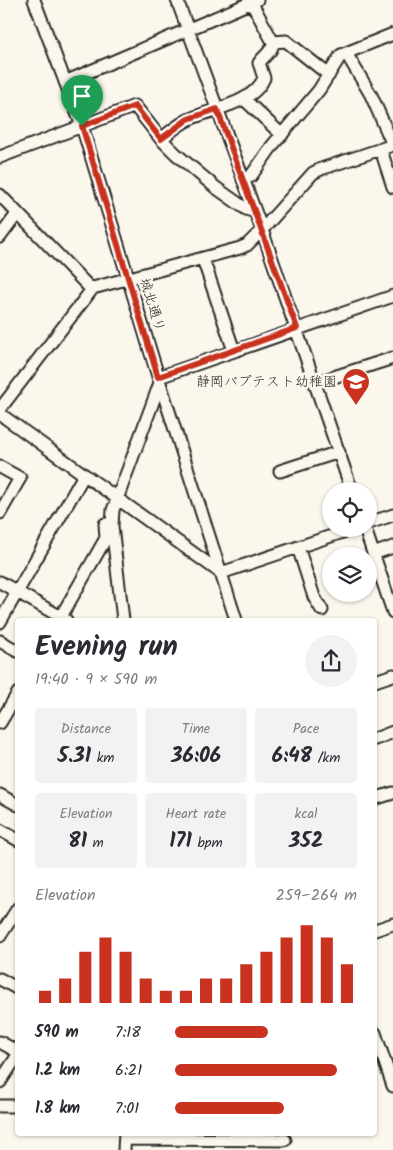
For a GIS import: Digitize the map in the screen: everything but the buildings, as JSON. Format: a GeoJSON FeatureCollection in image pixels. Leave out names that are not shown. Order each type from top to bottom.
{"type":"FeatureCollection","features":[{"type":"Feature","properties":{"kind":"street","name":"城北通り"},"geometry":{"type":"LineString","coordinates":[[34,0],[82,126],[128,279],[235,618]]}},
{"type":"Feature","properties":{"kind":"street"},"geometry":{"type":"LineString","coordinates":[[176,0],[262,230],[349,482]]}},
{"type":"Feature","properties":{"kind":"street"},"geometry":{"type":"LineString","coordinates":[[65,82],[253,1],[273,42],[270,52],[259,63],[264,78],[261,86],[244,99],[188,119],[161,139]]}},
{"type":"Feature","properties":{"kind":"street"},"geometry":{"type":"LineString","coordinates":[[243,180],[252,176],[282,135],[319,90],[341,55],[393,34]]}},
{"type":"Feature","properties":{"kind":"street"},"geometry":{"type":"LineString","coordinates":[[273,42],[286,41],[329,74]]}},
{"type":"Feature","properties":{"kind":"street"},"geometry":{"type":"LineString","coordinates":[[0,408],[93,288],[248,245],[313,174],[321,169],[393,145],[371,95],[346,53]]}},
{"type":"Feature","properties":{"kind":"street"},"geometry":{"type":"LineString","coordinates":[[244,99],[282,135]]}},
{"type":"Feature","properties":{"kind":"street"},"geometry":{"type":"LineString","coordinates":[[0,157],[135,106],[161,139],[176,154],[215,187],[255,212]]}},
{"type":"Feature","properties":{"kind":"street"},"geometry":{"type":"LineString","coordinates":[[381,150],[393,187]]}},
{"type":"Feature","properties":{"kind":"street"},"geometry":{"type":"LineString","coordinates":[[0,195],[88,286],[93,288]]}},
{"type":"Feature","properties":{"kind":"street"},"geometry":{"type":"LineString","coordinates":[[0,237],[17,214]]}},
{"type":"Feature","properties":{"kind":"street"},"geometry":{"type":"LineString","coordinates":[[203,259],[234,350]]}},
{"type":"Feature","properties":{"kind":"street"},"geometry":{"type":"LineString","coordinates":[[123,618],[112,526],[114,497],[160,380],[234,350],[393,296]]}},
{"type":"Feature","properties":{"kind":"street"},"geometry":{"type":"LineString","coordinates":[[315,383],[393,358]]}},
{"type":"Feature","properties":{"kind":"street"},"geometry":{"type":"LineString","coordinates":[[0,414],[221,573],[329,537]]}},
{"type":"Feature","properties":{"kind":"street"},"geometry":{"type":"LineString","coordinates":[[280,471],[339,452]]}},
{"type":"Feature","properties":{"kind":"street"},"geometry":{"type":"LineString","coordinates":[[0,467],[20,478],[0,513]]}},
{"type":"Feature","properties":{"kind":"street"},"geometry":{"type":"LineString","coordinates":[[0,622],[84,475]]}},
{"type":"Feature","properties":{"kind":"street"},"geometry":{"type":"LineString","coordinates":[[63,618],[106,538],[107,503],[114,497]]}},
{"type":"Feature","properties":{"kind":"street"},"geometry":{"type":"LineString","coordinates":[[377,520],[393,515]]}},
{"type":"Feature","properties":{"kind":"street"},"geometry":{"type":"LineString","coordinates":[[377,553],[393,547]]}},
{"type":"Feature","properties":{"kind":"street"},"geometry":{"type":"LineString","coordinates":[[298,548],[314,597],[322,610]]}},
{"type":"Feature","properties":{"kind":"street"},"geometry":{"type":"LineString","coordinates":[[377,564],[391,597],[393,612]]}},
{"type":"Feature","properties":{"kind":"street"},"geometry":{"type":"LineString","coordinates":[[0,582],[60,618]]}},
{"type":"Feature","properties":{"kind":"street"},"geometry":{"type":"LineString","coordinates":[[0,641],[15,649]]}},
{"type":"Feature","properties":{"kind":"street"},"geometry":{"type":"LineString","coordinates":[[377,680],[393,675]]}},
{"type":"Feature","properties":{"kind":"street"},"geometry":{"type":"LineString","coordinates":[[0,723],[15,697]]}},
{"type":"Feature","properties":{"kind":"street"},"geometry":{"type":"LineString","coordinates":[[377,738],[393,732]]}},
{"type":"Feature","properties":{"kind":"street"},"geometry":{"type":"LineString","coordinates":[[377,798],[393,793]]}},
{"type":"Feature","properties":{"kind":"street"},"geometry":{"type":"LineString","coordinates":[[0,795],[15,803]]}},
{"type":"Feature","properties":{"kind":"street"},"geometry":{"type":"LineString","coordinates":[[0,830],[15,838]]}},
{"type":"Feature","properties":{"kind":"street"},"geometry":{"type":"LineString","coordinates":[[0,936],[15,913]]}},
{"type":"Feature","properties":{"kind":"street"},"geometry":{"type":"LineString","coordinates":[[377,929],[393,924]]}},
{"type":"Feature","properties":{"kind":"street"},"geometry":{"type":"LineString","coordinates":[[0,979],[15,987]]}},
{"type":"Feature","properties":{"kind":"street"},"geometry":{"type":"LineString","coordinates":[[377,1039],[393,1086]]}},
{"type":"Feature","properties":{"kind":"street"},"geometry":{"type":"LineString","coordinates":[[0,1042],[15,1052]]}},
{"type":"Feature","properties":{"kind":"street"},"geometry":{"type":"LineString","coordinates":[[0,1082],[15,1059]]}},
{"type":"Feature","properties":{"kind":"street"},"geometry":{"type":"LineString","coordinates":[[0,1106],[15,1106]]}},
{"type":"Feature","properties":{"kind":"street"},"geometry":{"type":"LineString","coordinates":[[124,1140],[285,1141]]}},
{"type":"Feature","properties":{"kind":"place","name":"静岡バプテスト幼稚園"},"geometry":{"type":"Point","coordinates":[356,406]}},
{"type":"Feature","properties":{"kind":"route"},"geometry":{"type":"LineString","coordinates":[[135,106],[161,139],[188,119],[217,109],[297,328],[158,377],[82,126],[135,106]]}}]}
